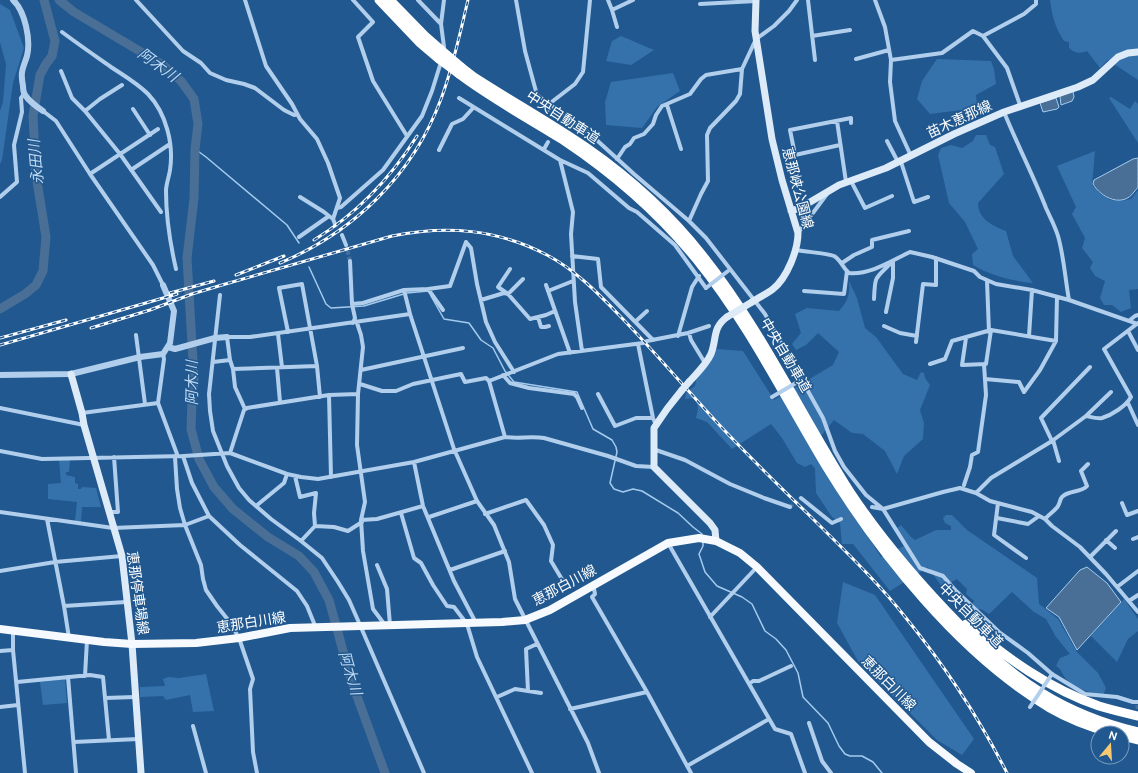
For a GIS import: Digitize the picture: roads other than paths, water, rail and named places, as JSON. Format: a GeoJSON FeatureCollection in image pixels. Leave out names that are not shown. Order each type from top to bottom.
{"type":"FeatureCollection","features":[{"type":"Feature","properties":{"kind":"highway","name":"中央自動車道"},"geometry":{"type":"LineString","coordinates":[[379,0],[420,42],[440,54]]}},
{"type":"Feature","properties":{"kind":"highway","name":"中央自動車道"},"geometry":{"type":"LineString","coordinates":[[390,0],[440,54],[484,92],[584,155],[648,206],[687,249],[719,289],[760,352],[845,496],[892,560],[920,594],[957,634],[1014,685],[1052,709],[1090,726]]}},
{"type":"Feature","properties":{"kind":"highway","name":"中央自動車道"},"geometry":{"type":"LineString","coordinates":[[460,71],[487,85],[594,153],[653,201],[679,227],[702,255],[747,316],[832,462],[864,512],[897,556],[930,594],[978,643],[1003,666],[1055,702],[1079,713],[1138,732]]}},
{"type":"Feature","properties":{"kind":"highway"},"geometry":{"type":"LineString","coordinates":[[930,594],[1002,652],[1038,678],[1078,698],[1100,706],[1138,716]]}},
{"type":"Feature","properties":{"kind":"main road","name":"恵那峡公園線"},"geometry":{"type":"LineString","coordinates":[[654,467],[654,422],[667,409],[705,363],[711,352],[717,329],[722,321],[774,289],[791,263],[797,250],[798,233],[772,139],[755,31],[756,1]]}},
{"type":"Feature","properties":{"kind":"main road","name":"苗木恵那線"},"geometry":{"type":"LineString","coordinates":[[791,211],[800,208],[848,182],[867,176],[899,162],[954,134],[1020,105],[1078,87],[1093,80],[1118,57],[1128,53],[1138,52]]}},
{"type":"Feature","properties":{"kind":"main road","name":"恵那停車場線"},"geometry":{"type":"LineString","coordinates":[[71,374],[108,512],[122,556],[126,602],[132,644],[141,773]]}},
{"type":"Feature","properties":{"kind":"main road"},"geometry":{"type":"LineString","coordinates":[[654,467],[710,523],[715,530],[716,541]]}},
{"type":"Feature","properties":{"kind":"main road","name":"恵那白川線"},"geometry":{"type":"LineString","coordinates":[[0,629],[132,644],[196,643],[239,638],[290,628],[360,625],[467,624],[525,620],[550,610],[668,544],[703,538],[716,541],[740,552],[757,567],[929,742],[971,773]]}},
{"type":"Feature","properties":{"kind":"street"},"geometry":{"type":"LineString","coordinates":[[13,0],[22,13],[25,23],[27,54],[21,72],[26,96],[43,112],[56,121],[90,174],[153,265],[174,311],[170,343],[163,354],[164,359],[158,403],[177,454],[175,457],[180,508],[185,525],[201,564],[206,590],[229,621],[239,638],[253,679],[250,689],[253,752],[257,773]]}},
{"type":"Feature","properties":{"kind":"street"},"geometry":{"type":"LineString","coordinates":[[136,0],[183,51],[201,63],[210,73],[226,80],[254,88],[284,110],[294,115],[297,114]]}},
{"type":"Feature","properties":{"kind":"street"},"geometry":{"type":"LineString","coordinates":[[244,0],[266,66],[292,104],[297,114],[317,139],[328,163],[340,198],[337,208],[331,218],[299,237]]}},
{"type":"Feature","properties":{"kind":"street"},"geometry":{"type":"LineString","coordinates":[[353,0],[373,22],[358,37],[373,81],[407,136]]}},
{"type":"Feature","properties":{"kind":"street"},"geometry":{"type":"LineString","coordinates":[[418,0],[441,24]]}},
{"type":"Feature","properties":{"kind":"street"},"geometry":{"type":"LineString","coordinates":[[337,208],[360,191],[383,170],[422,116],[440,66],[444,47],[441,24],[444,0]]}},
{"type":"Feature","properties":{"kind":"street"},"geometry":{"type":"LineString","coordinates":[[516,0],[525,52],[537,95],[590,134],[689,221],[706,238],[753,301],[765,314],[823,418],[835,451],[844,468],[866,495],[883,509],[920,568],[943,576],[987,623],[1052,674],[1085,694],[1117,697],[1138,702]]}},
{"type":"Feature","properties":{"kind":"street"},"geometry":{"type":"LineString","coordinates":[[548,110],[549,104],[575,84],[584,72],[590,0]]}},
{"type":"Feature","properties":{"kind":"street"},"geometry":{"type":"LineString","coordinates":[[608,0],[617,27]]}},
{"type":"Feature","properties":{"kind":"street"},"geometry":{"type":"LineString","coordinates":[[612,10],[633,0]]}},
{"type":"Feature","properties":{"kind":"street"},"geometry":{"type":"LineString","coordinates":[[689,221],[708,182],[707,135],[710,128],[736,101],[740,94],[742,69],[756,39],[774,26],[789,11],[797,0]]}},
{"type":"Feature","properties":{"kind":"street"},"geometry":{"type":"LineString","coordinates":[[808,0],[815,60]]}},
{"type":"Feature","properties":{"kind":"street"},"geometry":{"type":"LineString","coordinates":[[874,0],[885,27],[891,60],[890,82],[895,121],[911,156]]}},
{"type":"Feature","properties":{"kind":"street"},"geometry":{"type":"LineString","coordinates":[[983,36],[1024,14],[1036,4],[1036,0]]}},
{"type":"Feature","properties":{"kind":"street"},"geometry":{"type":"LineString","coordinates":[[700,4],[756,1]]}},
{"type":"Feature","properties":{"kind":"street"},"geometry":{"type":"LineString","coordinates":[[812,36],[850,30]]}},
{"type":"Feature","properties":{"kind":"street"},"geometry":{"type":"LineString","coordinates":[[62,32],[131,80],[157,105],[166,124],[170,144],[170,169],[166,188],[167,218],[169,237],[176,269]]}},
{"type":"Feature","properties":{"kind":"street"},"geometry":{"type":"LineString","coordinates":[[891,60],[942,53],[973,32],[983,36],[1006,68],[1020,105]]}},
{"type":"Feature","properties":{"kind":"street"},"geometry":{"type":"LineString","coordinates":[[856,59],[889,50]]}},
{"type":"Feature","properties":{"kind":"street"},"geometry":{"type":"LineString","coordinates":[[617,159],[625,147],[630,144],[634,138],[644,134],[653,124],[656,115],[662,106],[690,94],[701,79],[706,75],[742,69]]}},
{"type":"Feature","properties":{"kind":"street"},"geometry":{"type":"LineString","coordinates":[[61,71],[72,98],[85,111],[120,154],[161,212]]}},
{"type":"Feature","properties":{"kind":"street"},"geometry":{"type":"LineString","coordinates":[[85,111],[122,85]]}},
{"type":"Feature","properties":{"kind":"street"},"geometry":{"type":"LineString","coordinates":[[0,198],[17,182],[14,145],[22,112],[22,98],[26,96]]}},
{"type":"Feature","properties":{"kind":"street"},"geometry":{"type":"LineString","coordinates":[[459,98],[560,160],[588,173],[675,245],[699,276],[706,288],[729,270]]}},
{"type":"Feature","properties":{"kind":"street"},"geometry":{"type":"LineString","coordinates":[[666,105],[681,149]]}},
{"type":"Feature","properties":{"kind":"street"},"geometry":{"type":"LineString","coordinates":[[439,150],[452,124],[463,119],[474,107]]}},
{"type":"Feature","properties":{"kind":"street"},"geometry":{"type":"LineString","coordinates":[[132,109],[150,135]]}},
{"type":"Feature","properties":{"kind":"street"},"geometry":{"type":"LineString","coordinates":[[1004,112],[1058,235],[1065,268],[1069,300]]}},
{"type":"Feature","properties":{"kind":"street"},"geometry":{"type":"LineString","coordinates":[[840,145],[795,155],[790,130],[851,118],[851,123]]}},
{"type":"Feature","properties":{"kind":"street"},"geometry":{"type":"LineString","coordinates":[[837,121],[840,145],[848,182],[865,208],[892,196]]}},
{"type":"Feature","properties":{"kind":"street"},"geometry":{"type":"LineString","coordinates":[[90,174],[158,129]]}},
{"type":"Feature","properties":{"kind":"street"},"geometry":{"type":"LineString","coordinates":[[887,141],[899,162],[914,202],[928,197]]}},
{"type":"Feature","properties":{"kind":"street"},"geometry":{"type":"LineString","coordinates":[[544,149],[548,142]]}},
{"type":"Feature","properties":{"kind":"street"},"geometry":{"type":"LineString","coordinates":[[131,170],[170,144]]}},
{"type":"Feature","properties":{"kind":"street"},"geometry":{"type":"LineString","coordinates":[[560,160],[573,212],[571,234],[572,256],[575,302],[582,351]]}},
{"type":"Feature","properties":{"kind":"street"},"geometry":{"type":"LineString","coordinates":[[798,233],[829,192]]}},
{"type":"Feature","properties":{"kind":"street"},"geometry":{"type":"LineString","coordinates":[[300,197],[324,212],[331,218],[334,224]]}},
{"type":"Feature","properties":{"kind":"street"},"geometry":{"type":"LineString","coordinates":[[842,263],[854,255],[872,247],[872,240],[909,231]]}},
{"type":"Feature","properties":{"kind":"street"},"geometry":{"type":"LineString","coordinates":[[342,235],[346,245]]}},
{"type":"Feature","properties":{"kind":"street"},"geometry":{"type":"LineString","coordinates":[[353,307],[404,290],[450,286],[466,242],[471,248],[477,284],[486,322],[495,342],[514,372]]}},
{"type":"Feature","properties":{"kind":"street"},"geometry":{"type":"LineString","coordinates":[[797,250],[835,257],[842,263],[849,273],[862,273],[893,261],[910,252],[936,258],[974,271],[980,278],[996,284],[1032,290],[1069,300],[1138,324],[1104,349],[1131,397],[1128,403],[1115,412],[1101,418],[1086,416]]}},
{"type":"Feature","properties":{"kind":"street"},"geometry":{"type":"LineString","coordinates":[[572,256],[598,259],[601,287],[653,340]]}},
{"type":"Feature","properties":{"kind":"street"},"geometry":{"type":"LineString","coordinates":[[916,342],[923,284],[936,285],[936,258]]}},
{"type":"Feature","properties":{"kind":"street"},"geometry":{"type":"LineString","coordinates":[[350,261],[355,323],[361,335],[363,347],[358,394],[357,445],[365,502],[361,521],[363,550],[373,609],[388,625]]}},
{"type":"Feature","properties":{"kind":"street"},"geometry":{"type":"LineString","coordinates":[[874,299],[875,282],[878,275],[893,261]]}},
{"type":"Feature","properties":{"kind":"street"},"geometry":{"type":"LineString","coordinates":[[886,312],[893,278],[893,261]]}},
{"type":"Feature","properties":{"kind":"street"},"geometry":{"type":"LineString","coordinates":[[510,269],[498,286],[508,294],[530,319],[555,311]]}},
{"type":"Feature","properties":{"kind":"street"},"geometry":{"type":"LineString","coordinates":[[804,291],[844,294],[847,271]]}},
{"type":"Feature","properties":{"kind":"street"},"geometry":{"type":"LineString","coordinates":[[678,336],[692,287],[699,276]]}},
{"type":"Feature","properties":{"kind":"street"},"geometry":{"type":"LineString","coordinates":[[481,300],[504,293],[508,294],[523,279]]}},
{"type":"Feature","properties":{"kind":"street"},"geometry":{"type":"LineString","coordinates":[[548,291],[574,281]]}},
{"type":"Feature","properties":{"kind":"street"},"geometry":{"type":"LineString","coordinates":[[964,485],[972,455],[978,452],[986,395],[984,364],[986,364],[990,331],[987,281]]}},
{"type":"Feature","properties":{"kind":"street"},"geometry":{"type":"LineString","coordinates":[[288,332],[279,288],[302,284],[317,366],[320,397]]}},
{"type":"Feature","properties":{"kind":"street"},"geometry":{"type":"LineString","coordinates":[[546,285],[570,353]]}},
{"type":"Feature","properties":{"kind":"street"},"geometry":{"type":"LineString","coordinates":[[428,288],[443,310]]}},
{"type":"Feature","properties":{"kind":"street"},"geometry":{"type":"LineString","coordinates":[[404,290],[423,356],[456,452],[477,501],[494,525],[509,562],[515,599],[588,743],[599,773]]}},
{"type":"Feature","properties":{"kind":"street"},"geometry":{"type":"LineString","coordinates":[[1029,336],[1032,290]]}},
{"type":"Feature","properties":{"kind":"street"},"geometry":{"type":"LineString","coordinates":[[220,295],[209,394],[213,431],[230,474],[249,500],[322,558],[334,576],[349,600],[424,773]]}},
{"type":"Feature","properties":{"kind":"street"},"geometry":{"type":"LineString","coordinates":[[985,379],[1019,382],[1024,392],[1040,370],[1056,341],[1058,297]]}},
{"type":"Feature","properties":{"kind":"street"},"geometry":{"type":"LineString","coordinates":[[635,322],[647,311]]}},
{"type":"Feature","properties":{"kind":"street"},"geometry":{"type":"LineString","coordinates":[[168,347],[171,349],[178,348],[215,338],[250,337],[278,334],[410,314]]}},
{"type":"Feature","properties":{"kind":"street"},"geometry":{"type":"LineString","coordinates":[[1130,320],[1138,315]]}},
{"type":"Feature","properties":{"kind":"street"},"geometry":{"type":"LineString","coordinates":[[538,317],[541,327],[549,326]]}},
{"type":"Feature","properties":{"kind":"street"},"geometry":{"type":"LineString","coordinates":[[489,381],[552,356],[638,344],[678,336],[709,326]]}},
{"type":"Feature","properties":{"kind":"street"},"geometry":{"type":"LineString","coordinates":[[884,326],[900,333],[917,336]]}},
{"type":"Feature","properties":{"kind":"street"},"geometry":{"type":"LineString","coordinates":[[930,364],[945,359],[952,341],[990,331],[1056,341]]}},
{"type":"Feature","properties":{"kind":"street"},"geometry":{"type":"LineString","coordinates":[[1128,331],[1138,350]]}},
{"type":"Feature","properties":{"kind":"street"},"geometry":{"type":"LineString","coordinates":[[689,333],[691,340],[705,363]]}},
{"type":"Feature","properties":{"kind":"street"},"geometry":{"type":"LineString","coordinates":[[278,334],[282,368]]}},
{"type":"Feature","properties":{"kind":"street"},"geometry":{"type":"LineString","coordinates":[[136,335],[145,404]]}},
{"type":"Feature","properties":{"kind":"street"},"geometry":{"type":"LineString","coordinates":[[226,338],[233,369],[235,387],[245,409],[230,453]]}},
{"type":"Feature","properties":{"kind":"street"},"geometry":{"type":"LineString","coordinates":[[966,338],[962,365],[984,364]]}},
{"type":"Feature","properties":{"kind":"street"},"geometry":{"type":"LineString","coordinates":[[598,394],[615,426],[636,418],[654,422],[638,344]]}},
{"type":"Feature","properties":{"kind":"street"},"geometry":{"type":"LineString","coordinates":[[361,370],[463,348]]}},
{"type":"Feature","properties":{"kind":"street"},"geometry":{"type":"LineString","coordinates":[[0,375],[71,374],[140,357],[163,354]]}},
{"type":"Feature","properties":{"kind":"street"},"geometry":{"type":"LineString","coordinates":[[213,362],[230,360]]}},
{"type":"Feature","properties":{"kind":"street"},"geometry":{"type":"LineString","coordinates":[[233,369],[317,366]]}},
{"type":"Feature","properties":{"kind":"street"},"geometry":{"type":"LineString","coordinates":[[277,368],[280,402]]}},
{"type":"Feature","properties":{"kind":"street"},"geometry":{"type":"LineString","coordinates":[[1059,461],[1053,441],[1041,418],[1090,368]]}},
{"type":"Feature","properties":{"kind":"street"},"geometry":{"type":"LineString","coordinates":[[360,384],[382,391],[396,391],[414,384],[461,374],[465,382],[486,378],[489,381],[505,438]]}},
{"type":"Feature","properties":{"kind":"street"},"geometry":{"type":"LineString","coordinates":[[503,375],[510,383],[529,388],[574,394],[582,408]]}},
{"type":"Feature","properties":{"kind":"street"},"geometry":{"type":"LineString","coordinates":[[772,397],[801,380]]}},
{"type":"Feature","properties":{"kind":"street"},"geometry":{"type":"LineString","coordinates":[[976,493],[991,478],[1053,441],[1086,416],[1110,392]]}},
{"type":"Feature","properties":{"kind":"street"},"geometry":{"type":"LineString","coordinates":[[245,409],[259,405],[320,397],[329,394],[358,394]]}},
{"type":"Feature","properties":{"kind":"street"},"geometry":{"type":"LineString","coordinates":[[329,394],[331,477]]}},
{"type":"Feature","properties":{"kind":"street"},"geometry":{"type":"LineString","coordinates":[[82,413],[158,403]]}},
{"type":"Feature","properties":{"kind":"street"},"geometry":{"type":"LineString","coordinates":[[1128,403],[1138,425]]}},
{"type":"Feature","properties":{"kind":"street"},"geometry":{"type":"LineString","coordinates":[[0,408],[84,425]]}},
{"type":"Feature","properties":{"kind":"street"},"geometry":{"type":"LineString","coordinates":[[0,451],[42,459],[93,457],[175,457],[230,453],[287,474],[308,478],[331,477],[361,472],[414,462],[505,438],[534,436],[608,456],[636,466],[654,467]]}},
{"type":"Feature","properties":{"kind":"street"},"geometry":{"type":"LineString","coordinates":[[653,448],[685,460],[730,484],[790,507]]}},
{"type":"Feature","properties":{"kind":"street"},"geometry":{"type":"LineString","coordinates":[[183,456],[192,483],[209,516],[234,540],[297,591],[307,606],[316,628]]}},
{"type":"Feature","properties":{"kind":"street"},"geometry":{"type":"LineString","coordinates":[[108,512],[118,512],[114,457]]}},
{"type":"Feature","properties":{"kind":"street"},"geometry":{"type":"LineString","coordinates":[[414,462],[423,506],[429,517],[450,570],[476,623]]}},
{"type":"Feature","properties":{"kind":"street"},"geometry":{"type":"LineString","coordinates":[[1045,519],[1049,513],[1058,508],[1062,497],[1084,489],[1087,486],[1081,471],[1088,464]]}},
{"type":"Feature","properties":{"kind":"street"},"geometry":{"type":"LineString","coordinates":[[256,506],[284,483],[287,474]]}},
{"type":"Feature","properties":{"kind":"street"},"geometry":{"type":"LineString","coordinates":[[295,476],[300,497],[316,493],[314,513],[316,526]]}},
{"type":"Feature","properties":{"kind":"street"},"geometry":{"type":"LineString","coordinates":[[872,507],[883,509],[960,488],[976,493],[990,501],[1032,512],[1045,519],[1090,557],[1138,612]]}},
{"type":"Feature","properties":{"kind":"street"},"geometry":{"type":"LineString","coordinates":[[801,498],[832,523],[841,519]]}},
{"type":"Feature","properties":{"kind":"street"},"geometry":{"type":"LineString","coordinates":[[485,514],[526,500],[548,531],[554,545],[551,561],[563,581]]}},
{"type":"Feature","properties":{"kind":"street"},"geometry":{"type":"LineString","coordinates":[[429,517],[477,501]]}},
{"type":"Feature","properties":{"kind":"street"},"geometry":{"type":"LineString","coordinates":[[998,503],[994,535],[1026,558]]}},
{"type":"Feature","properties":{"kind":"street"},"geometry":{"type":"LineString","coordinates":[[1122,503],[1126,515],[1138,511]]}},
{"type":"Feature","properties":{"kind":"street"},"geometry":{"type":"LineString","coordinates":[[301,541],[316,526],[334,527],[348,531],[361,521],[377,519],[423,506]]}},
{"type":"Feature","properties":{"kind":"street"},"geometry":{"type":"LineString","coordinates":[[0,512],[113,528],[185,525],[209,516]]}},
{"type":"Feature","properties":{"kind":"street"},"geometry":{"type":"LineString","coordinates":[[401,513],[414,558],[421,563],[447,606],[454,607],[467,624],[477,657],[532,773]]}},
{"type":"Feature","properties":{"kind":"street"},"geometry":{"type":"LineString","coordinates":[[997,518],[1028,524],[1040,516]]}},
{"type":"Feature","properties":{"kind":"street"},"geometry":{"type":"LineString","coordinates":[[46,519],[69,638]]}},
{"type":"Feature","properties":{"kind":"street"},"geometry":{"type":"LineString","coordinates":[[1090,557],[1116,531]]}},
{"type":"Feature","properties":{"kind":"street"},"geometry":{"type":"LineString","coordinates":[[1133,539],[1138,537]]}},
{"type":"Feature","properties":{"kind":"street"},"geometry":{"type":"LineString","coordinates":[[1106,540],[1115,548]]}},
{"type":"Feature","properties":{"kind":"street"},"geometry":{"type":"LineString","coordinates":[[668,544],[775,729],[791,734],[805,773]]}},
{"type":"Feature","properties":{"kind":"street"},"geometry":{"type":"LineString","coordinates":[[450,570],[505,551]]}},
{"type":"Feature","properties":{"kind":"street"},"geometry":{"type":"LineString","coordinates":[[0,571],[54,562],[122,556]]}},
{"type":"Feature","properties":{"kind":"street"},"geometry":{"type":"LineString","coordinates":[[377,565],[387,588],[388,625]]}},
{"type":"Feature","properties":{"kind":"street"},"geometry":{"type":"LineString","coordinates":[[710,617],[729,595],[757,567]]}},
{"type":"Feature","properties":{"kind":"street"},"geometry":{"type":"LineString","coordinates":[[1117,587],[1138,571]]}},
{"type":"Feature","properties":{"kind":"street"},"geometry":{"type":"LineString","coordinates":[[594,590],[596,594],[592,597],[647,692],[691,773]]}},
{"type":"Feature","properties":{"kind":"street"},"geometry":{"type":"LineString","coordinates":[[1129,601],[1138,595]]}},
{"type":"Feature","properties":{"kind":"street"},"geometry":{"type":"LineString","coordinates":[[64,606],[126,602]]}},
{"type":"Feature","properties":{"kind":"street"},"geometry":{"type":"LineString","coordinates":[[13,631],[13,650],[25,773]]}},
{"type":"Feature","properties":{"kind":"street"},"geometry":{"type":"LineString","coordinates":[[85,676],[87,640]]}},
{"type":"Feature","properties":{"kind":"street"},"geometry":{"type":"LineString","coordinates":[[528,691],[526,649],[537,644]]}},
{"type":"Feature","properties":{"kind":"street"},"geometry":{"type":"LineString","coordinates":[[0,651],[13,650]]}},
{"type":"Feature","properties":{"kind":"street"},"geometry":{"type":"LineString","coordinates":[[749,684],[791,666]]}},
{"type":"Feature","properties":{"kind":"street"},"geometry":{"type":"LineString","coordinates":[[1030,707],[1052,674]]}},
{"type":"Feature","properties":{"kind":"street"},"geometry":{"type":"LineString","coordinates":[[17,682],[85,676],[103,677],[109,740]]}},
{"type":"Feature","properties":{"kind":"street"},"geometry":{"type":"LineString","coordinates":[[68,677],[76,773]]}},
{"type":"Feature","properties":{"kind":"street"},"geometry":{"type":"LineString","coordinates":[[497,697],[515,689],[541,693]]}},
{"type":"Feature","properties":{"kind":"street"},"geometry":{"type":"LineString","coordinates":[[570,709],[647,692]]}},
{"type":"Feature","properties":{"kind":"street"},"geometry":{"type":"LineString","coordinates":[[105,698],[136,696]]}},
{"type":"Feature","properties":{"kind":"street"},"geometry":{"type":"LineString","coordinates":[[0,707],[18,705]]}},
{"type":"Feature","properties":{"kind":"street"},"geometry":{"type":"LineString","coordinates":[[687,766],[769,719]]}},
{"type":"Feature","properties":{"kind":"street"},"geometry":{"type":"LineString","coordinates":[[808,723],[822,761],[831,773]]}},
{"type":"Feature","properties":{"kind":"street"},"geometry":{"type":"LineString","coordinates":[[192,726],[206,773]]}},
{"type":"Feature","properties":{"kind":"street"},"geometry":{"type":"LineString","coordinates":[[74,742],[138,738]]}},
{"type":"Feature","properties":{"kind":"waterway","name":"永田川"},"geometry":{"type":"LineString","coordinates":[[0,309],[25,294],[36,285],[43,271],[46,237],[36,175],[33,116],[40,75],[52,56],[55,41],[44,0]]}},
{"type":"Feature","properties":{"kind":"waterway","name":"阿木川"},"geometry":{"type":"LineString","coordinates":[[59,0],[74,12],[163,65],[181,81],[194,99],[198,124],[195,149],[194,198],[187,258],[194,379],[191,429],[199,459],[214,487],[233,509],[268,537],[299,556],[314,572],[329,600],[351,680],[385,773]]}},
{"type":"Feature","properties":{"kind":"waterway"},"geometry":{"type":"LineString","coordinates":[[195,149],[287,225],[299,243]]}},
{"type":"Feature","properties":{"kind":"waterway"},"geometry":{"type":"LineString","coordinates":[[309,267],[326,304],[331,308],[364,306],[407,293],[428,291]]}},
{"type":"Feature","properties":{"kind":"waterway"},"geometry":{"type":"LineString","coordinates":[[431,296],[444,319],[469,323],[481,340],[493,348],[505,371],[514,382],[577,392],[593,429],[612,440],[616,447],[617,452],[610,483],[614,489],[623,492],[633,489],[642,491],[678,513],[702,534],[702,536]]}},
{"type":"Feature","properties":{"kind":"waterway"},"geometry":{"type":"LineString","coordinates":[[703,541],[703,546],[699,554],[705,572],[717,586],[742,597],[752,604],[765,631],[776,639],[786,650],[798,673],[803,697],[828,723],[839,746],[845,754],[850,756],[862,756],[873,762],[882,773]]}},
{"type":"Feature","properties":{"kind":"tunnel"},"geometry":{"type":"LineString","coordinates":[[335,224],[342,235]]}},
{"type":"Feature","properties":{"kind":"tunnel"},"geometry":{"type":"LineString","coordinates":[[346,245],[350,261]]}},
{"type":"Feature","properties":{"kind":"tunnel"},"geometry":{"type":"LineString","coordinates":[[790,507],[801,498]]}},
{"type":"Feature","properties":{"kind":"tunnel"},"geometry":{"type":"LineString","coordinates":[[841,519],[857,513]]}},
{"type":"Feature","properties":{"kind":"tunnel"},"geometry":{"type":"LineString","coordinates":[[1137,705],[1138,709]]}},
{"type":"Feature","properties":{"kind":"railway"},"geometry":{"type":"LineString","coordinates":[[280,263],[307,250],[356,218],[378,198],[397,176],[429,127],[441,99],[456,50],[468,0]]}},
{"type":"Feature","properties":{"kind":"railway"},"geometry":{"type":"LineString","coordinates":[[314,240],[330,230],[359,207],[372,194],[396,167],[417,136]]}},
{"type":"Feature","properties":{"kind":"railway"},"geometry":{"type":"LineString","coordinates":[[91,328],[150,310],[192,294],[392,236],[432,231],[452,230],[471,232],[509,240],[528,246],[547,255],[567,267],[602,298],[643,340],[712,417],[760,467],[847,552],[895,604],[961,693],[985,732],[1007,773]]}},
{"type":"Feature","properties":{"kind":"railway"},"geometry":{"type":"LineString","coordinates":[[236,275],[284,256]]}},
{"type":"Feature","properties":{"kind":"railway"},"geometry":{"type":"LineString","coordinates":[[170,293],[214,281]]}},
{"type":"Feature","properties":{"kind":"railway"},"geometry":{"type":"LineString","coordinates":[[0,345],[177,294]]}},
{"type":"Feature","properties":{"kind":"railway"},"geometry":{"type":"LineString","coordinates":[[0,338],[66,320]]}}]}
